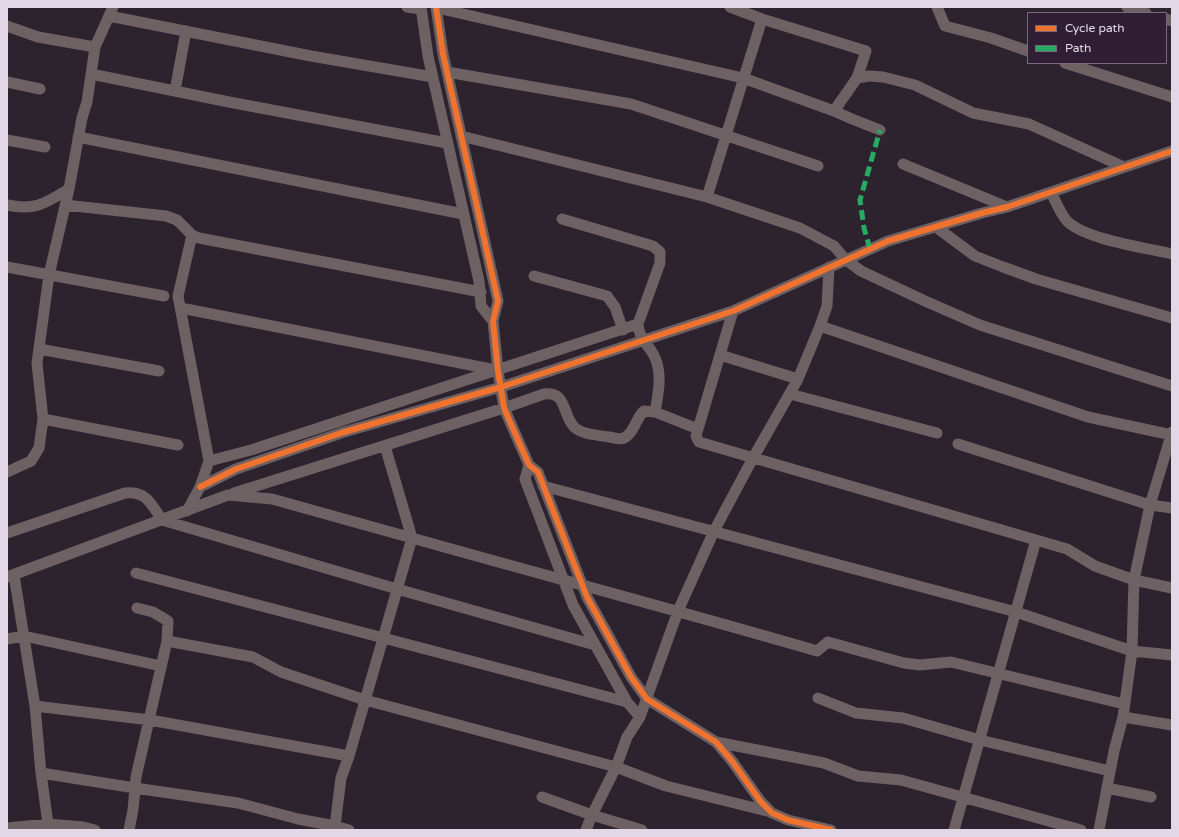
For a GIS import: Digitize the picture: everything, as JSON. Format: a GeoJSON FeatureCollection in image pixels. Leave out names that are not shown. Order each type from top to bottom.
{"type":"FeatureCollection","features":[{"type":"Feature","properties":{"kind":"street"},"geometry":{"type":"LineString","coordinates":[[407,7],[421,8],[432,77],[464,214],[481,292],[482,306],[493,321]]}},
{"type":"Feature","properties":{"kind":"street"},"geometry":{"type":"LineString","coordinates":[[730,7],[762,19],[866,51],[857,78],[834,111]]}},
{"type":"Feature","properties":{"kind":"street"},"geometry":{"type":"LineString","coordinates":[[937,7],[945,26],[990,38],[1027,51]]}},
{"type":"Feature","properties":{"kind":"street"},"geometry":{"type":"LineString","coordinates":[[1126,7],[1143,12]]}},
{"type":"Feature","properties":{"kind":"street"},"geometry":{"type":"LineString","coordinates":[[772,813],[761,802],[732,761],[716,742],[648,699],[631,677],[587,597],[538,472],[530,465],[504,408],[498,371],[493,321],[498,301],[443,54],[436,8],[743,78],[834,111],[852,120],[880,130]]}},
{"type":"Feature","properties":{"kind":"street"},"geometry":{"type":"LineString","coordinates":[[7,472],[26,463],[37,454],[39,448],[43,419],[37,363],[49,275],[69,189],[82,118],[87,102],[95,47],[111,11],[186,31],[311,56],[432,77]]}},
{"type":"Feature","properties":{"kind":"street"},"geometry":{"type":"LineString","coordinates":[[707,196],[762,19]]}},
{"type":"Feature","properties":{"kind":"street"},"geometry":{"type":"LineString","coordinates":[[7,26],[38,37],[95,47]]}},
{"type":"Feature","properties":{"kind":"street"},"geometry":{"type":"LineString","coordinates":[[175,91],[186,31]]}},
{"type":"Feature","properties":{"kind":"street"},"geometry":{"type":"LineString","coordinates":[[1068,64],[1172,97]]}},
{"type":"Feature","properties":{"kind":"street"},"geometry":{"type":"LineString","coordinates":[[447,72],[631,104],[818,166]]}},
{"type":"Feature","properties":{"kind":"street"},"geometry":{"type":"LineString","coordinates":[[91,74],[229,102],[447,143]]}},
{"type":"Feature","properties":{"kind":"street"},"geometry":{"type":"LineString","coordinates":[[857,78],[869,76],[883,77],[915,85],[973,113],[1029,124],[1124,166]]}},
{"type":"Feature","properties":{"kind":"street"},"geometry":{"type":"LineString","coordinates":[[7,82],[40,89]]}},
{"type":"Feature","properties":{"kind":"street"},"geometry":{"type":"LineString","coordinates":[[461,136],[707,196],[800,228],[834,246],[845,259],[861,271],[925,301],[980,324],[1172,386]]}},
{"type":"Feature","properties":{"kind":"street"},"geometry":{"type":"LineString","coordinates":[[78,137],[464,214]]}},
{"type":"Feature","properties":{"kind":"street"},"geometry":{"type":"LineString","coordinates":[[7,140],[45,147]]}},
{"type":"Feature","properties":{"kind":"street"},"geometry":{"type":"LineString","coordinates":[[200,487],[236,469],[344,432],[501,387],[733,311],[845,259],[888,241],[1007,207],[1124,166],[1172,151]]}},
{"type":"Feature","properties":{"kind":"street"},"geometry":{"type":"LineString","coordinates":[[903,164],[1007,207]]}},
{"type":"Feature","properties":{"kind":"street"},"geometry":{"type":"LineString","coordinates":[[7,204],[20,208],[35,206],[46,203],[69,189]]}},
{"type":"Feature","properties":{"kind":"street"},"geometry":{"type":"LineString","coordinates":[[1051,192],[1058,208],[1068,222],[1079,230],[1092,236],[1172,254]]}},
{"type":"Feature","properties":{"kind":"street"},"geometry":{"type":"LineString","coordinates":[[65,205],[166,216],[177,220],[192,235],[199,238],[481,292]]}},
{"type":"Feature","properties":{"kind":"street"},"geometry":{"type":"LineString","coordinates":[[562,219],[653,246],[660,252],[660,263],[638,324],[638,330],[642,341],[656,359],[659,389],[654,412]]}},
{"type":"Feature","properties":{"kind":"street"},"geometry":{"type":"LineString","coordinates":[[936,227],[975,256],[1003,267],[1036,279],[1172,318]]}},
{"type":"Feature","properties":{"kind":"street"},"geometry":{"type":"LineString","coordinates":[[187,511],[200,487],[209,461],[178,296],[192,235]]}},
{"type":"Feature","properties":{"kind":"street"},"geometry":{"type":"LineString","coordinates":[[7,267],[164,296]]}},
{"type":"Feature","properties":{"kind":"street"},"geometry":{"type":"LineString","coordinates":[[586,830],[616,767],[627,738],[640,718],[678,611],[714,531],[798,379],[827,306],[829,267]]}},
{"type":"Feature","properties":{"kind":"street"},"geometry":{"type":"LineString","coordinates":[[534,276],[606,296],[615,306],[623,330]]}},
{"type":"Feature","properties":{"kind":"street"},"geometry":{"type":"LineString","coordinates":[[181,308],[498,371]]}},
{"type":"Feature","properties":{"kind":"street"},"geometry":{"type":"LineString","coordinates":[[733,311],[696,436],[699,442],[1068,549],[1095,566],[1134,580],[1172,588]]}},
{"type":"Feature","properties":{"kind":"street"},"geometry":{"type":"LineString","coordinates":[[209,461],[251,450],[498,371],[638,324]]}},
{"type":"Feature","properties":{"kind":"street"},"geometry":{"type":"LineString","coordinates":[[820,326],[1088,417],[1172,434],[1150,505],[1134,580],[1132,651],[1123,717],[1110,771],[1099,830]]}},
{"type":"Feature","properties":{"kind":"street"},"geometry":{"type":"LineString","coordinates":[[39,349],[159,371]]}},
{"type":"Feature","properties":{"kind":"street"},"geometry":{"type":"LineString","coordinates":[[720,355],[798,379]]}},
{"type":"Feature","properties":{"kind":"street"},"geometry":{"type":"LineString","coordinates":[[48,824],[41,773],[35,706],[24,636],[10,576],[228,495],[544,394],[550,393],[556,395],[560,399],[574,426],[587,433],[622,439],[628,436],[638,416],[644,411],[654,412],[698,429]]}},
{"type":"Feature","properties":{"kind":"street"},"geometry":{"type":"LineString","coordinates":[[790,394],[937,433]]}},
{"type":"Feature","properties":{"kind":"street"},"geometry":{"type":"LineString","coordinates":[[43,419],[178,445]]}},
{"type":"Feature","properties":{"kind":"street"},"geometry":{"type":"LineString","coordinates":[[958,444],[1150,505],[1172,508]]}},
{"type":"Feature","properties":{"kind":"street"},"geometry":{"type":"LineString","coordinates":[[335,826],[341,778],[349,756],[412,538],[385,446]]}},
{"type":"Feature","properties":{"kind":"street"},"geometry":{"type":"LineString","coordinates":[[530,465],[525,479],[573,604],[627,702],[640,718]]}},
{"type":"Feature","properties":{"kind":"street"},"geometry":{"type":"LineString","coordinates":[[543,486],[1016,612],[1132,651],[1172,654]]}},
{"type":"Feature","properties":{"kind":"street"},"geometry":{"type":"LineString","coordinates":[[7,533],[125,493],[134,492],[142,494],[150,502],[162,520],[595,645]]}},
{"type":"Feature","properties":{"kind":"street"},"geometry":{"type":"LineString","coordinates":[[228,495],[272,499],[564,581],[678,611],[817,652],[828,642],[904,663],[920,665],[950,662],[1124,704]]}},
{"type":"Feature","properties":{"kind":"street"},"geometry":{"type":"LineString","coordinates":[[954,830],[1036,540]]}},
{"type":"Feature","properties":{"kind":"street"},"geometry":{"type":"LineString","coordinates":[[136,573],[627,702]]}},
{"type":"Feature","properties":{"kind":"street"},"geometry":{"type":"LineString","coordinates":[[129,830],[136,777],[167,641],[168,621],[153,612],[137,608]]}},
{"type":"Feature","properties":{"kind":"street"},"geometry":{"type":"LineString","coordinates":[[7,639],[24,636],[161,666]]}},
{"type":"Feature","properties":{"kind":"street"},"geometry":{"type":"LineString","coordinates":[[167,641],[253,657],[281,672],[365,700],[616,767],[666,786],[772,813],[788,820],[831,830]]}},
{"type":"Feature","properties":{"kind":"street"},"geometry":{"type":"LineString","coordinates":[[818,698],[856,713],[903,718],[980,740],[1110,771]]}},
{"type":"Feature","properties":{"kind":"street"},"geometry":{"type":"LineString","coordinates":[[35,706],[150,720],[349,756]]}},
{"type":"Feature","properties":{"kind":"street"},"geometry":{"type":"LineString","coordinates":[[1123,717],[1172,725]]}},
{"type":"Feature","properties":{"kind":"street"},"geometry":{"type":"LineString","coordinates":[[716,742],[824,763],[858,776],[901,780],[1081,830]]}},
{"type":"Feature","properties":{"kind":"street"},"geometry":{"type":"LineString","coordinates":[[41,773],[238,803],[298,819],[349,830]]}},
{"type":"Feature","properties":{"kind":"street"},"geometry":{"type":"LineString","coordinates":[[1107,788],[1151,797]]}},
{"type":"Feature","properties":{"kind":"street"},"geometry":{"type":"LineString","coordinates":[[542,797],[592,815],[642,830]]}},
{"type":"Feature","properties":{"kind":"street"},"geometry":{"type":"LineString","coordinates":[[7,828],[48,824],[84,827],[95,830]]}},
{"type":"Feature","properties":{"kind":"marked path"},"geometry":{"type":"LineString","coordinates":[[870,249],[864,228],[860,200],[880,130]]}},
{"type":"Feature","properties":{"kind":"cycle path"},"geometry":{"type":"LineString","coordinates":[[436,7],[443,54],[498,301],[493,321],[498,371],[504,408],[529,465],[538,472],[587,597],[631,677],[647,699],[716,742],[732,761],[761,802],[772,813],[788,820],[831,830]]}},
{"type":"Feature","properties":{"kind":"cycle path"},"geometry":{"type":"LineString","coordinates":[[200,487],[236,469],[344,432],[501,387],[733,311],[888,241],[1007,207],[1172,151]]}}]}
